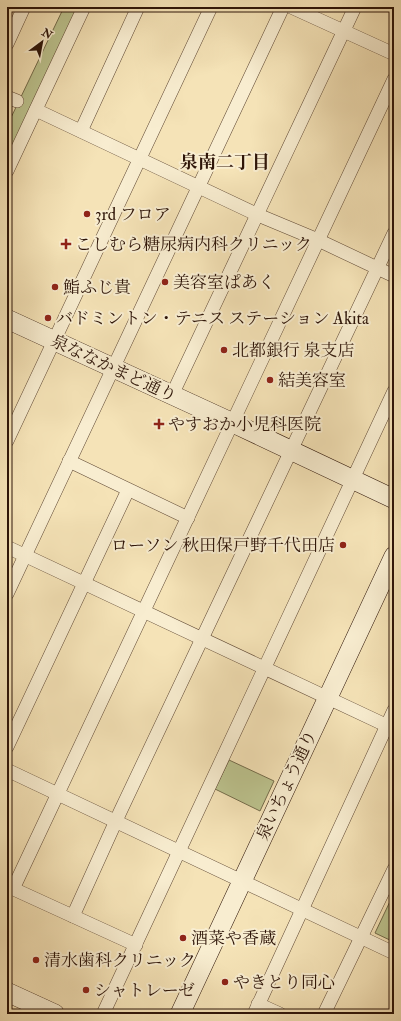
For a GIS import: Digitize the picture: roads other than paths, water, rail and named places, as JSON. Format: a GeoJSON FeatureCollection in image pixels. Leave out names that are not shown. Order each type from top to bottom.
{"type":"FeatureCollection","features":[{"type":"Feature","properties":{"kind":"street"},"geometry":{"type":"LineString","coordinates":[[7,44],[24,7]]}},
{"type":"Feature","properties":{"kind":"street"},"geometry":{"type":"LineString","coordinates":[[7,171],[84,7]]}},
{"type":"Feature","properties":{"kind":"street"},"geometry":{"type":"LineString","coordinates":[[81,131],[138,7]]}},
{"type":"Feature","properties":{"kind":"street"},"geometry":{"type":"LineString","coordinates":[[7,441],[211,7]]}},
{"type":"Feature","properties":{"kind":"street"},"geometry":{"type":"LineString","coordinates":[[7,594],[283,7]]}},
{"type":"Feature","properties":{"kind":"street"},"geometry":{"type":"LineString","coordinates":[[291,7],[394,54]]}},
{"type":"Feature","properties":{"kind":"street"},"geometry":{"type":"LineString","coordinates":[[172,395],[355,7]]}},
{"type":"Feature","properties":{"kind":"street"},"geometry":{"type":"LineString","coordinates":[[136,945],[10,887],[188,518],[394,79]]}},
{"type":"Feature","properties":{"kind":"street"},"geometry":{"type":"LineString","coordinates":[[36,110],[258,215],[318,240],[394,276]]}},
{"type":"Feature","properties":{"kind":"street"},"geometry":{"type":"LineString","coordinates":[[73,916],[394,233]]}},
{"type":"Feature","properties":{"kind":"street","name":"泉ななかまど通り"},"geometry":{"type":"LineString","coordinates":[[7,319],[394,499]]}},
{"type":"Feature","properties":{"kind":"street"},"geometry":{"type":"LineString","coordinates":[[104,1014],[394,391]]}},
{"type":"Feature","properties":{"kind":"street"},"geometry":{"type":"LineString","coordinates":[[69,461],[188,518]]}},
{"type":"Feature","properties":{"kind":"street"},"geometry":{"type":"LineString","coordinates":[[7,747],[128,490]]}},
{"type":"Feature","properties":{"kind":"street"},"geometry":{"type":"LineString","coordinates":[[7,547],[390,727]]}},
{"type":"Feature","properties":{"kind":"street","name":"泉いちょう通り"},"geometry":{"type":"LineString","coordinates":[[180,1014],[241,880],[394,556]]}},
{"type":"Feature","properties":{"kind":"street"},"geometry":{"type":"LineString","coordinates":[[280,1014],[256,1009],[390,727],[394,710]]}},
{"type":"Feature","properties":{"kind":"street"},"geometry":{"type":"LineString","coordinates":[[7,770],[394,952]]}},
{"type":"Feature","properties":{"kind":"street"},"geometry":{"type":"LineString","coordinates":[[324,1014],[394,869]]}},
{"type":"Feature","properties":{"kind":"street"},"geometry":{"type":"LineString","coordinates":[[7,992],[55,1014]]}},
{"type":"Feature","properties":{"kind":"place","name":"3rd フロア"},"geometry":{"type":"Point","coordinates":[87,214]}},
{"type":"Feature","properties":{"kind":"place","name":"こしむら糖尿病内科クリニック"},"geometry":{"type":"Point","coordinates":[66,244]}},
{"type":"Feature","properties":{"kind":"place","name":"美容室ぱあく"},"geometry":{"type":"Point","coordinates":[165,282]}},
{"type":"Feature","properties":{"kind":"place","name":"鮨ふじ貴"},"geometry":{"type":"Point","coordinates":[55,287]}},
{"type":"Feature","properties":{"kind":"place","name":"バドミントン・テニス ステーション Akita"},"geometry":{"type":"Point","coordinates":[48,318]}},
{"type":"Feature","properties":{"kind":"place","name":"北都銀行 泉支店"},"geometry":{"type":"Point","coordinates":[224,350]}},
{"type":"Feature","properties":{"kind":"place","name":"結美容室"},"geometry":{"type":"Point","coordinates":[270,380]}},
{"type":"Feature","properties":{"kind":"place","name":"やすおか小児科医院"},"geometry":{"type":"Point","coordinates":[159,424]}},
{"type":"Feature","properties":{"kind":"place","name":"ローソン 秋田保戸野千代田店"},"geometry":{"type":"Point","coordinates":[343,545]}},
{"type":"Feature","properties":{"kind":"place","name":"酒菜や香蔵"},"geometry":{"type":"Point","coordinates":[183,938]}},
{"type":"Feature","properties":{"kind":"place","name":"清水歯科クリニック"},"geometry":{"type":"Point","coordinates":[36,960]}},
{"type":"Feature","properties":{"kind":"place","name":"やきとり同心"},"geometry":{"type":"Point","coordinates":[225,982]}},
{"type":"Feature","properties":{"kind":"place","name":"シャトレーゼ"},"geometry":{"type":"Point","coordinates":[86,990]}},
{"type":"Feature","properties":{"kind":"district","name":"泉南二丁目"},"geometry":{"type":"Point","coordinates":[225,162]}}]}
